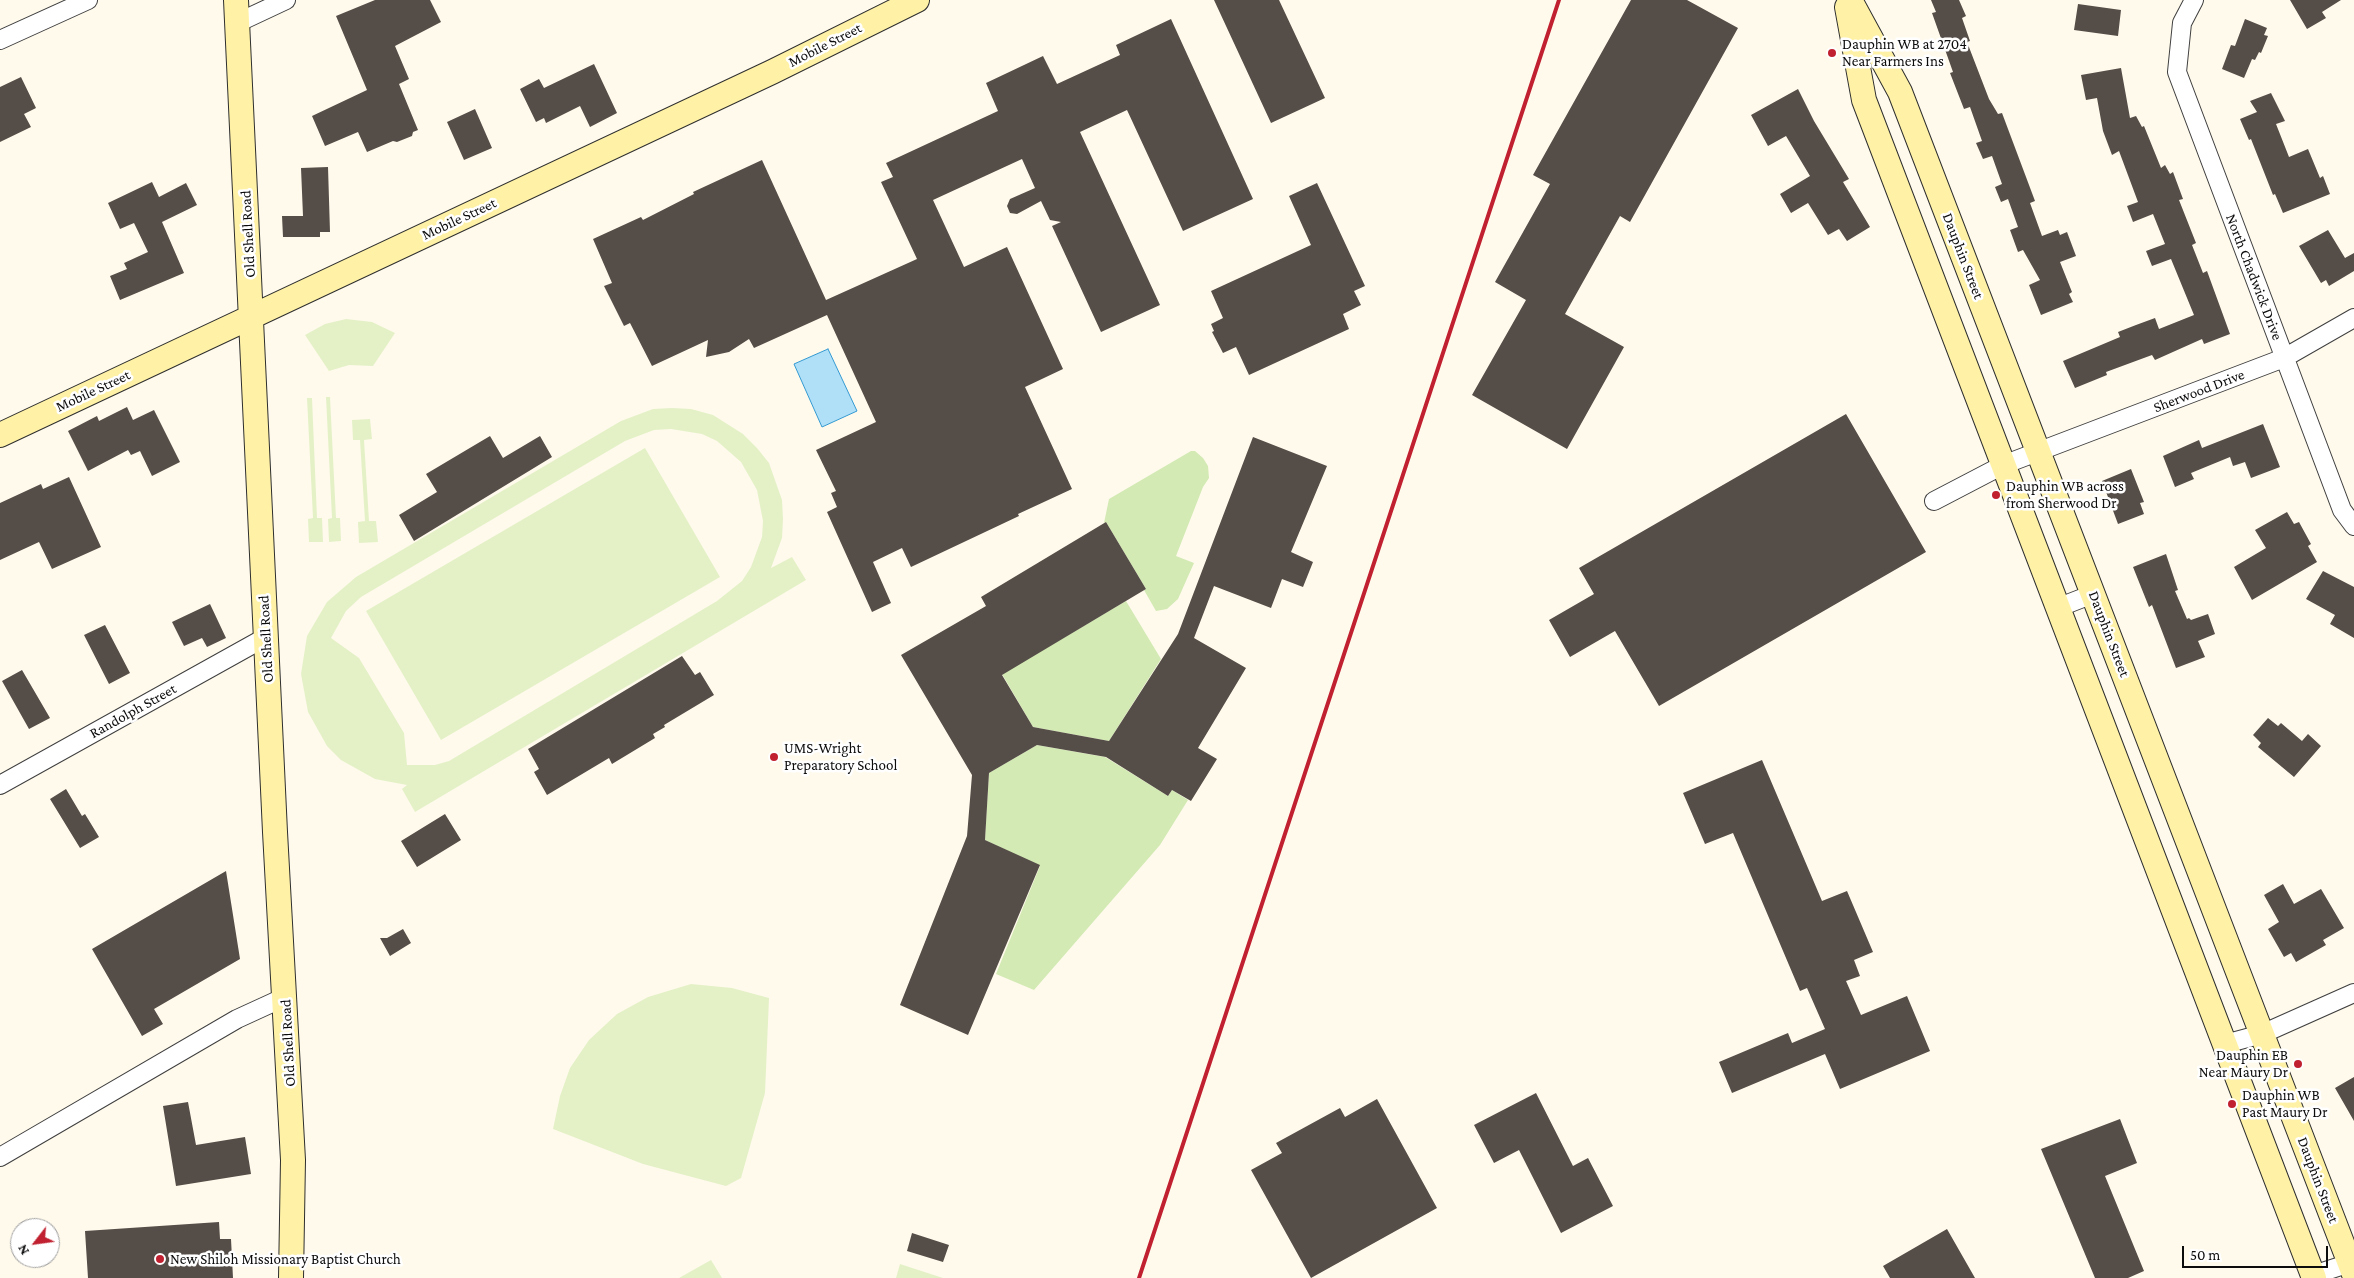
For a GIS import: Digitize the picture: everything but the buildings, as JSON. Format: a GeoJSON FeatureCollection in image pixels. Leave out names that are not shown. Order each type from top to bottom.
{"type":"FeatureCollection","features":[{"type":"Feature","properties":{"kind":"main road","name":"Mobile Street"},"geometry":{"type":"LineString","coordinates":[[0,435],[772,72],[917,0]]}},
{"type":"Feature","properties":{"kind":"main road"},"geometry":{"type":"LineString","coordinates":[[1846,0],[1864,100],[2313,1277]]}},
{"type":"Feature","properties":{"kind":"main road","name":"Dauphin Street"},"geometry":{"type":"LineString","coordinates":[[1850,0],[1900,92],[2352,1268]]}},
{"type":"Feature","properties":{"kind":"main road","name":"Old Shell Road"},"geometry":{"type":"LineString","coordinates":[[236,11],[293,1160],[291,1278]]}},
{"type":"Feature","properties":{"kind":"street"},"geometry":{"type":"LineString","coordinates":[[0,40],[88,0]]}},
{"type":"Feature","properties":{"kind":"street"},"geometry":{"type":"LineString","coordinates":[[236,11],[286,0]]}},
{"type":"Feature","properties":{"kind":"street","name":"North Chadwick Drive"},"geometry":{"type":"LineString","coordinates":[[2194,0],[2182,22],[2177,72],[2342,510],[2354,526]]}},
{"type":"Feature","properties":{"kind":"street","name":"Sherwood Drive"},"geometry":{"type":"LineString","coordinates":[[1934,501],[2003,465],[2284,358],[2354,318]]}},
{"type":"Feature","properties":{"kind":"street"},"geometry":{"type":"LineString","coordinates":[[2057,608],[2093,594]]}},
{"type":"Feature","properties":{"kind":"street","name":"Randolph Street"},"geometry":{"type":"LineString","coordinates":[[0,785],[266,638]]}},
{"type":"Feature","properties":{"kind":"street"},"geometry":{"type":"LineString","coordinates":[[2225,1044],[2262,1034],[2354,993]]}},
{"type":"Feature","properties":{"kind":"street"},"geometry":{"type":"LineString","coordinates":[[0,1157],[229,1023],[285,997]]}},
{"type":"Feature","properties":{"kind":"street"},"geometry":{"type":"LineString","coordinates":[[2313,1277],[2352,1268]]}},
{"type":"Feature","properties":{"kind":"green space"},"geometry":{"type":"Polygon","coordinates":[[[346,319],[372,322],[395,333],[373,366],[349,365],[329,371],[305,335],[325,324],[346,319]]]}},
{"type":"Feature","properties":{"kind":"green space"},"geometry":{"type":"Polygon","coordinates":[[[326,397],[330,397],[336,518],[340,518],[341,541],[329,542],[328,519],[332,518],[326,397]]]}},
{"type":"Feature","properties":{"kind":"green space"},"geometry":{"type":"Polygon","coordinates":[[[307,398],[312,398],[317,518],[322,518],[323,542],[309,542],[308,519],[313,518],[307,398]]]}},
{"type":"Feature","properties":{"kind":"green space"},"geometry":{"type":"Polygon","coordinates":[[[653,409],[691,409],[713,415],[743,434],[757,448],[769,463],[782,500],[782,538],[771,568],[792,557],[806,580],[415,812],[402,789],[407,785],[375,779],[341,760],[327,746],[308,712],[301,674],[307,636],[327,602],[356,577],[621,421],[653,409]],[[671,429],[654,430],[625,441],[361,597],[346,611],[331,638],[359,658],[404,733],[407,765],[435,765],[449,761],[717,601],[742,581],[751,567],[762,537],[763,521],[757,490],[741,462],[717,441],[702,434],[671,429]]]}},
{"type":"Feature","properties":{"kind":"green space"},"geometry":{"type":"Polygon","coordinates":[[[370,419],[372,439],[364,440],[369,521],[376,521],[378,542],[359,543],[358,522],[365,521],[360,440],[353,440],[352,420],[370,419]]]}},
{"type":"Feature","properties":{"kind":"green space"},"geometry":{"type":"Polygon","coordinates":[[[645,448],[720,577],[441,740],[366,611],[645,448]]]}},
{"type":"Feature","properties":{"kind":"green space"},"geometry":{"type":"Polygon","coordinates":[[[1191,451],[1195,451],[1203,458],[1208,466],[1209,478],[1203,487],[1176,556],[1194,563],[1178,599],[1167,609],[1156,611],[1144,590],[1146,589],[1106,522],[1104,523],[1109,499],[1191,451]]]}},
{"type":"Feature","properties":{"kind":"green space"},"geometry":{"type":"Polygon","coordinates":[[[1126,601],[1161,659],[1109,741],[1033,727],[1002,674],[1126,601]]]}},
{"type":"Feature","properties":{"kind":"green space"},"geometry":{"type":"Polygon","coordinates":[[[1037,745],[1105,757],[1168,796],[1172,790],[1188,800],[1160,845],[1034,990],[996,974],[1040,866],[985,840],[989,773],[1037,745]]]}},
{"type":"Feature","properties":{"kind":"green space"},"geometry":{"type":"Polygon","coordinates":[[[691,984],[732,988],[769,998],[765,1093],[741,1178],[726,1186],[643,1164],[553,1129],[560,1096],[570,1068],[589,1040],[617,1014],[648,997],[691,984]]]}},
{"type":"Feature","properties":{"kind":"green space"},"geometry":{"type":"Polygon","coordinates":[[[711,1260],[722,1278],[679,1278],[711,1260]]]}},
{"type":"Feature","properties":{"kind":"green space"},"geometry":{"type":"Polygon","coordinates":[[[900,1264],[943,1278],[896,1278],[900,1264]]]}},
{"type":"Feature","properties":{"kind":"water"},"geometry":{"type":"Polygon","coordinates":[[[828,349],[857,411],[822,427],[794,364],[828,349]]]}},
{"type":"Feature","properties":{"kind":"railway"},"geometry":{"type":"LineString","coordinates":[[1139,1278],[1559,0]]}},
{"type":"Feature","properties":{"kind":"place","name":"Dauphin WB at 2704 Near Farmers Ins"},"geometry":{"type":"Point","coordinates":[1832,53]}},
{"type":"Feature","properties":{"kind":"place","name":"Dauphin WB across from Sherwood Dr"},"geometry":{"type":"Point","coordinates":[1996,495]}},
{"type":"Feature","properties":{"kind":"place","name":"UMS-Wright Preparatory School"},"geometry":{"type":"Point","coordinates":[774,757]}},
{"type":"Feature","properties":{"kind":"place","name":"Dauphin EB Near Maury Dr"},"geometry":{"type":"Point","coordinates":[2298,1064]}},
{"type":"Feature","properties":{"kind":"place","name":"Dauphin WB Past Maury Dr"},"geometry":{"type":"Point","coordinates":[2232,1104]}},
{"type":"Feature","properties":{"kind":"place","name":"New Shiloh Missionary Baptist Church"},"geometry":{"type":"Point","coordinates":[160,1259]}}]}
